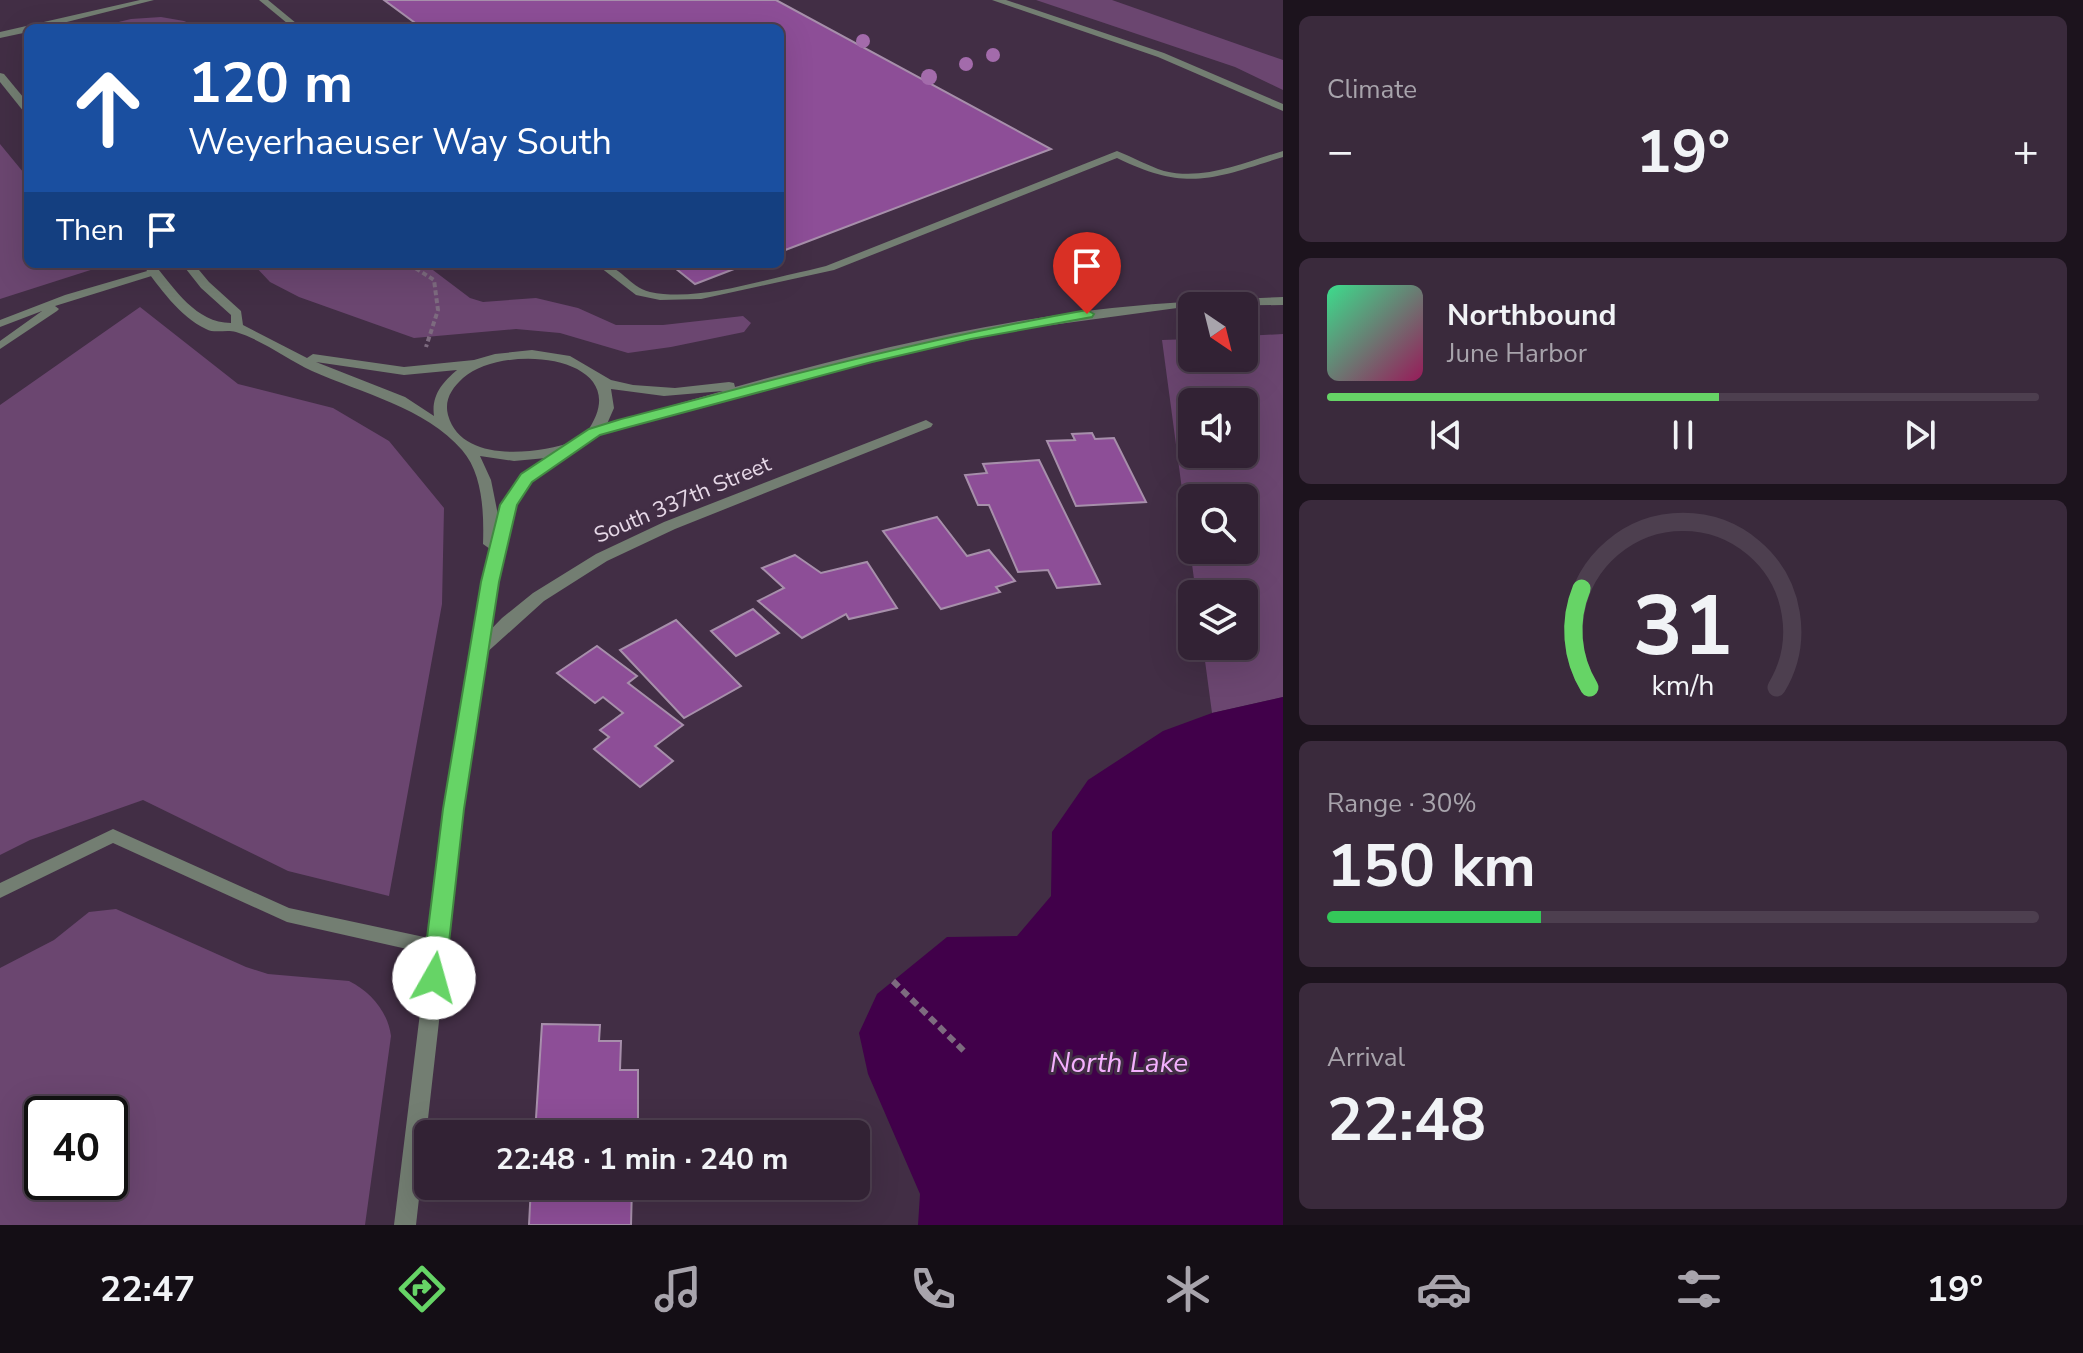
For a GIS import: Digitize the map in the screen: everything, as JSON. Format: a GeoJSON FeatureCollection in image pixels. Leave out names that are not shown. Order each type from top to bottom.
{"type":"FeatureCollection","features":[{"type":"Feature","properties":{"kind":"street"},"geometry":{"type":"LineString","coordinates":[[997,0],[1161,55],[1283,108]]}},
{"type":"Feature","properties":{"kind":"street"},"geometry":{"type":"LineString","coordinates":[[0,76],[24,105]]}},
{"type":"Feature","properties":{"kind":"street"},"geometry":{"type":"LineString","coordinates":[[151,268],[187,310],[211,327],[237,327],[317,368],[400,400],[465,445],[478,463],[489,492],[492,526],[490,582]]}},
{"type":"Feature","properties":{"kind":"street"},"geometry":{"type":"LineString","coordinates":[[191,268],[237,314],[237,327]]}},
{"type":"Feature","properties":{"kind":"street"},"geometry":{"type":"LineString","coordinates":[[405,1225],[454,809],[478,651],[508,505],[526,478],[595,432],[778,381],[971,335],[1087,314],[1205,303],[1283,301]]}},
{"type":"Feature","properties":{"kind":"street"},"geometry":{"type":"LineString","coordinates":[[284,351],[326,361],[404,371],[447,369],[511,355],[538,354],[564,359],[586,368],[601,381],[609,398],[607,415],[595,432]]}},
{"type":"Feature","properties":{"kind":"street"},"geometry":{"type":"LineString","coordinates":[[449,432],[440,417],[440,400],[449,385],[464,371],[485,361]]}},
{"type":"Feature","properties":{"kind":"street"},"geometry":{"type":"LineString","coordinates":[[601,381],[645,391],[669,392],[778,381]]}},
{"type":"Feature","properties":{"kind":"street","name":"South 337th Street"},"geometry":{"type":"LineString","coordinates":[[478,651],[508,619],[588,562],[687,518],[926,424]]}},
{"type":"Feature","properties":{"kind":"street"},"geometry":{"type":"LineString","coordinates":[[465,445],[489,454],[518,457],[547,454],[573,446]]}},
{"type":"Feature","properties":{"kind":"lane"},"geometry":{"type":"LineString","coordinates":[[47,24],[150,0]]}},
{"type":"Feature","properties":{"kind":"lane"},"geometry":{"type":"LineString","coordinates":[[263,0],[293,24]]}},
{"type":"Feature","properties":{"kind":"lane"},"geometry":{"type":"LineString","coordinates":[[0,35],[24,29]]}},
{"type":"Feature","properties":{"kind":"lane"},"geometry":{"type":"LineString","coordinates":[[606,268],[640,293],[660,297],[701,296],[830,268],[1117,154],[1141,167],[1181,178],[1216,174],[1283,154]]}},
{"type":"Feature","properties":{"kind":"lane"},"geometry":{"type":"LineString","coordinates":[[0,324],[151,268]]}},
{"type":"Feature","properties":{"kind":"lane"},"geometry":{"type":"LineString","coordinates":[[0,346],[69,297]]}},
{"type":"Feature","properties":{"kind":"lane"},"geometry":{"type":"LineString","coordinates":[[0,891],[113,836],[287,915],[438,948]]}},
{"type":"Feature","properties":{"kind":"path"},"geometry":{"type":"LineString","coordinates":[[415,268],[434,280],[438,310],[423,354]]}},
{"type":"Feature","properties":{"kind":"path"},"geometry":{"type":"LineString","coordinates":[[893,981],[967,1054]]}},
{"type":"Feature","properties":{"kind":"shaded area"},"geometry":{"type":"Polygon","coordinates":[[[1036,0],[1112,0],[1283,60],[1283,90],[1235,67],[1036,0]]]}},
{"type":"Feature","properties":{"kind":"shaded area"},"geometry":{"type":"Polygon","coordinates":[[[161,17],[191,24],[110,24],[161,17]]]}},
{"type":"Feature","properties":{"kind":"shaded area"},"geometry":{"type":"Polygon","coordinates":[[[0,144],[24,173],[24,268],[97,268],[0,299],[0,144]]]}},
{"type":"Feature","properties":{"kind":"shaded area"},"geometry":{"type":"Polygon","coordinates":[[[257,268],[430,268],[470,298],[483,302],[536,298],[578,308],[616,325],[663,325],[743,316],[751,323],[744,332],[628,353],[560,333],[516,329],[414,338],[299,297],[270,282],[257,268]]]}},
{"type":"Feature","properties":{"kind":"shaded area"},"geometry":{"type":"Polygon","coordinates":[[[140,307],[238,384],[333,408],[389,441],[444,508],[442,604],[389,896],[288,871],[143,800],[30,840],[0,855],[0,405],[140,307]]]}},
{"type":"Feature","properties":{"kind":"shaded area"},"geometry":{"type":"Polygon","coordinates":[[[1283,334],[1283,697],[1212,713],[1205,660],[1258,660],[1258,580],[1194,580],[1192,564],[1258,564],[1258,484],[1181,484],[1179,468],[1258,468],[1258,388],[1178,388],[1178,460],[1162,340],[1178,339],[1178,372],[1258,372],[1258,335],[1283,334]]]}},
{"type":"Feature","properties":{"kind":"shaded area"},"geometry":{"type":"Polygon","coordinates":[[[116,909],[246,967],[268,974],[349,981],[364,991],[386,1019],[391,1036],[365,1225],[0,1225],[0,968],[54,940],[89,912],[116,909]]]}},
{"type":"Feature","properties":{"kind":"water","name":"North Lake"},"geometry":{"type":"Polygon","coordinates":[[[1283,697],[1283,1225],[918,1225],[920,1194],[868,1074],[859,1033],[877,994],[947,937],[1017,936],[1051,896],[1052,832],[1088,780],[1163,731],[1212,713],[1283,697]]]}},
{"type":"Feature","properties":{"kind":"building"},"geometry":{"type":"Polygon","coordinates":[[[384,0],[776,0],[1051,149],[784,250],[784,24],[417,24],[384,0]]]}},
{"type":"Feature","properties":{"kind":"building"},"geometry":{"type":"Polygon","coordinates":[[[675,268],[737,268],[695,284],[675,268]]]}},
{"type":"Feature","properties":{"kind":"building"},"geometry":{"type":"Polygon","coordinates":[[[1092,433],[1095,439],[1114,438],[1146,502],[1076,506],[1047,441],[1075,440],[1072,434],[1092,433]]]}},
{"type":"Feature","properties":{"kind":"building"},"geometry":{"type":"Polygon","coordinates":[[[1039,460],[1100,584],[1057,588],[1048,570],[1018,572],[989,505],[978,505],[965,475],[987,473],[983,464],[1039,460]]]}},
{"type":"Feature","properties":{"kind":"building"},"geometry":{"type":"Polygon","coordinates":[[[937,517],[967,556],[989,550],[1015,581],[996,587],[1000,592],[941,609],[883,531],[937,517]]]}},
{"type":"Feature","properties":{"kind":"building"},"geometry":{"type":"Polygon","coordinates":[[[795,555],[821,573],[867,562],[897,608],[849,619],[846,614],[802,638],[758,601],[784,588],[762,568],[795,555]]]}},
{"type":"Feature","properties":{"kind":"building"},"geometry":{"type":"Polygon","coordinates":[[[753,609],[779,633],[736,656],[711,631],[753,609]]]}},
{"type":"Feature","properties":{"kind":"building"},"geometry":{"type":"Polygon","coordinates":[[[676,620],[741,686],[684,718],[620,650],[676,620]]]}},
{"type":"Feature","properties":{"kind":"building"},"geometry":{"type":"Polygon","coordinates":[[[597,646],[637,676],[628,683],[683,725],[655,746],[673,761],[640,787],[594,749],[609,737],[600,730],[623,713],[603,697],[595,703],[557,673],[597,646]]]}},
{"type":"Feature","properties":{"kind":"building"},"geometry":{"type":"Polygon","coordinates":[[[542,1024],[600,1025],[599,1041],[621,1041],[620,1070],[638,1070],[638,1120],[536,1120],[542,1024]]]}},
{"type":"Feature","properties":{"kind":"building"},"geometry":{"type":"Polygon","coordinates":[[[530,1200],[632,1200],[631,1225],[529,1225],[530,1200]]]}},
{"type":"Feature","properties":{"kind":"route"},"geometry":{"type":"LineString","coordinates":[[434,978],[454,809],[490,582],[508,505],[526,478],[595,432],[624,423],[869,358],[1087,314]]}}]}
